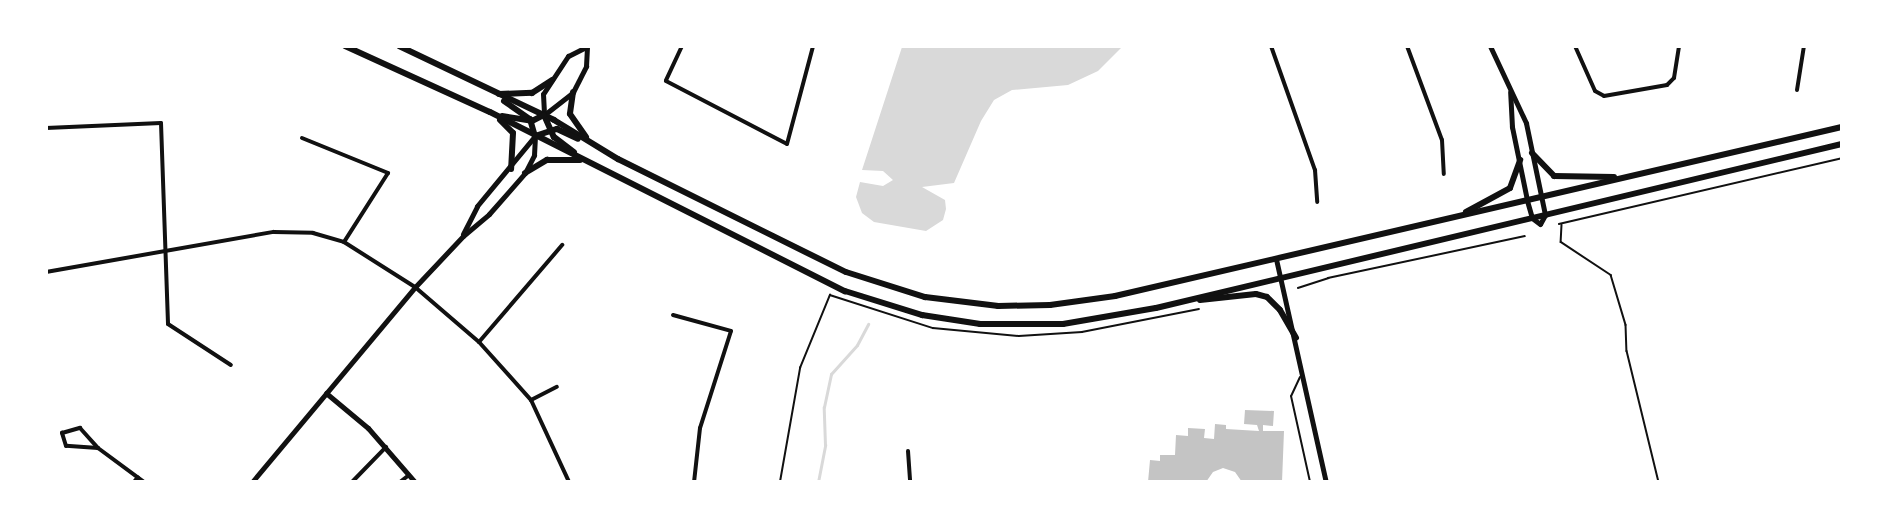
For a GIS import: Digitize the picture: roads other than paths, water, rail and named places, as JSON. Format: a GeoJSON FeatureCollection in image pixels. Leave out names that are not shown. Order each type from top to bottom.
{"type":"FeatureCollection","features":[{"type":"Feature","properties":{"kind":"main road"},"geometry":{"type":"LineString","coordinates":[[345,46],[490,112],[817,278],[922,315],[980,324],[1032,325],[1094,319],[1179,303],[1842,144]]}},
{"type":"Feature","properties":{"kind":"main road"},"geometry":{"type":"LineString","coordinates":[[399,46],[494,94],[544,116],[593,144],[846,272],[893,289],[947,300],[1025,307],[1078,303],[1842,127]]}},
{"type":"Feature","properties":{"kind":"main road"},"geometry":{"type":"LineString","coordinates":[[494,94],[532,93],[552,80]]}},
{"type":"Feature","properties":{"kind":"main road"},"geometry":{"type":"LineString","coordinates":[[573,92],[570,114],[593,144]]}},
{"type":"Feature","properties":{"kind":"main road"},"geometry":{"type":"LineString","coordinates":[[494,94],[532,121],[536,136]]}},
{"type":"Feature","properties":{"kind":"main road"},"geometry":{"type":"LineString","coordinates":[[490,112],[532,121],[544,116]]}},
{"type":"Feature","properties":{"kind":"main road"},"geometry":{"type":"LineString","coordinates":[[490,112],[513,133],[511,169]]}},
{"type":"Feature","properties":{"kind":"main road"},"geometry":{"type":"LineString","coordinates":[[544,116],[550,130],[587,161]]}},
{"type":"Feature","properties":{"kind":"main road"},"geometry":{"type":"LineString","coordinates":[[536,136],[550,130],[593,144]]}},
{"type":"Feature","properties":{"kind":"main road"},"geometry":{"type":"LineString","coordinates":[[1532,153],[1554,176],[1623,178]]}},
{"type":"Feature","properties":{"kind":"main road"},"geometry":{"type":"LineString","coordinates":[[525,173],[548,160],[587,161]]}},
{"type":"Feature","properties":{"kind":"main road"},"geometry":{"type":"LineString","coordinates":[[1459,216],[1510,188],[1520,160]]}},
{"type":"Feature","properties":{"kind":"main road"},"geometry":{"type":"LineString","coordinates":[[1179,303],[1256,294],[1267,297],[1280,310],[1296,338]]}},
{"type":"Feature","properties":{"kind":"street"},"geometry":{"type":"LineString","coordinates":[[682,46],[666,81],[787,144],[813,46]]}},
{"type":"Feature","properties":{"kind":"street"},"geometry":{"type":"LineString","coordinates":[[1271,46],[1315,170],[1317,202]]}},
{"type":"Feature","properties":{"kind":"street"},"geometry":{"type":"LineString","coordinates":[[1407,46],[1442,140],[1444,174]]}},
{"type":"Feature","properties":{"kind":"street"},"geometry":{"type":"LineString","coordinates":[[1490,46],[1526,123],[1545,215]]}},
{"type":"Feature","properties":{"kind":"street"},"geometry":{"type":"LineString","coordinates":[[1575,46],[1595,91],[1604,96],[1667,85],[1674,78],[1679,46]]}},
{"type":"Feature","properties":{"kind":"street"},"geometry":{"type":"LineString","coordinates":[[1797,90],[1804,46]]}},
{"type":"Feature","properties":{"kind":"street"},"geometry":{"type":"LineString","coordinates":[[586,47],[586,66],[573,92],[544,116],[543,94],[568,56],[586,47]]}},
{"type":"Feature","properties":{"kind":"street"},"geometry":{"type":"LineString","coordinates":[[1510,92],[1512,127],[1532,218]]}},
{"type":"Feature","properties":{"kind":"street"},"geometry":{"type":"LineString","coordinates":[[46,128],[161,123],[168,324],[231,365]]}},
{"type":"Feature","properties":{"kind":"street"},"geometry":{"type":"LineString","coordinates":[[463,236],[477,206],[511,169],[536,136]]}},
{"type":"Feature","properties":{"kind":"street"},"geometry":{"type":"LineString","coordinates":[[252,482],[415,287],[463,236],[489,214],[525,173],[534,155],[536,136]]}},
{"type":"Feature","properties":{"kind":"street"},"geometry":{"type":"LineString","coordinates":[[302,138],[388,173],[344,242]]}},
{"type":"Feature","properties":{"kind":"street"},"geometry":{"type":"LineString","coordinates":[[46,272],[166,254],[274,232],[313,233],[344,242],[415,287],[479,342],[531,400],[569,482]]}},
{"type":"Feature","properties":{"kind":"street"},"geometry":{"type":"LineString","coordinates":[[479,342],[562,245]]}},
{"type":"Feature","properties":{"kind":"street"},"geometry":{"type":"LineString","coordinates":[[1276,259],[1296,338],[1326,482]]}},
{"type":"Feature","properties":{"kind":"street"},"geometry":{"type":"LineString","coordinates":[[673,315],[731,331],[700,428],[694,482]]}},
{"type":"Feature","properties":{"kind":"street"},"geometry":{"type":"LineString","coordinates":[[531,400],[557,387]]}},
{"type":"Feature","properties":{"kind":"street"},"geometry":{"type":"LineString","coordinates":[[326,393],[386,447],[415,482]]}},
{"type":"Feature","properties":{"kind":"street"},"geometry":{"type":"LineString","coordinates":[[98,448],[66,446],[62,433],[81,428],[98,448],[144,482]]}},
{"type":"Feature","properties":{"kind":"street"},"geometry":{"type":"LineString","coordinates":[[352,482],[386,447]]}},
{"type":"Feature","properties":{"kind":"street"},"geometry":{"type":"LineString","coordinates":[[908,451],[910,482]]}},
{"type":"Feature","properties":{"kind":"street"},"geometry":{"type":"LineString","coordinates":[[400,482],[410,474]]}},
{"type":"Feature","properties":{"kind":"street"},"geometry":{"type":"LineString","coordinates":[[134,482],[138,477]]}},
{"type":"Feature","properties":{"kind":"lane"},"geometry":{"type":"LineString","coordinates":[[1303,372],[1292,396],[1310,482]]}},
{"type":"Feature","properties":{"kind":"waterway"},"geometry":{"type":"LineString","coordinates":[[818,482],[825,445],[824,407],[831,374],[857,345],[868,324]]}}]}
